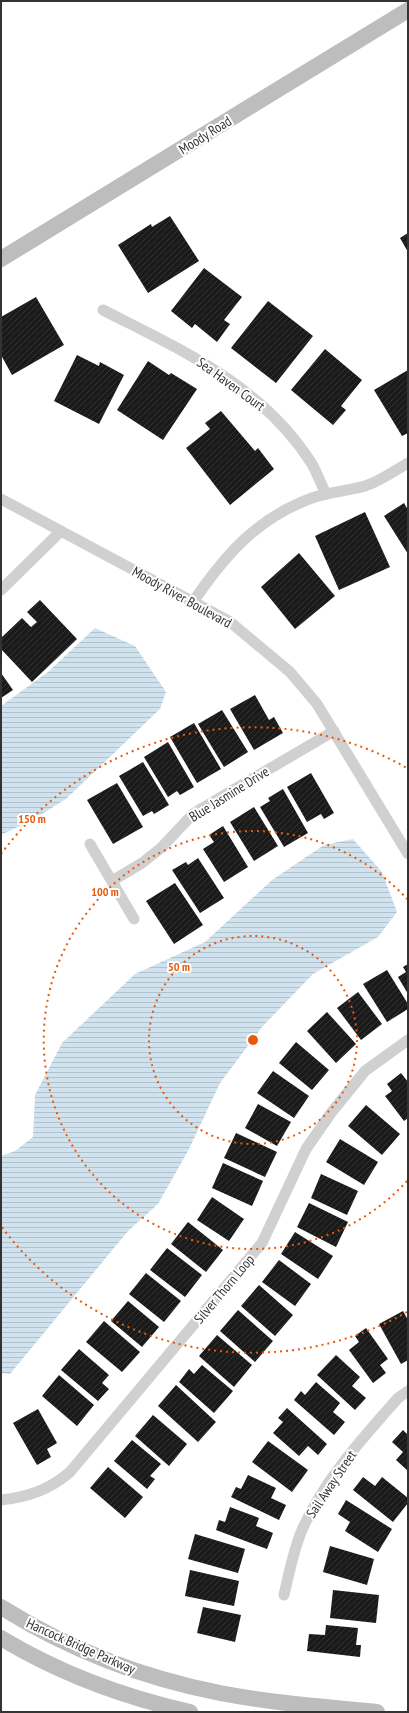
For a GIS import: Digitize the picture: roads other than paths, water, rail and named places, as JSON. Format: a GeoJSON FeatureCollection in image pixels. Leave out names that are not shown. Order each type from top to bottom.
{"type":"FeatureCollection","features":[{"type":"Feature","properties":{"kind":"main road","name":"Moody Road"},"geometry":{"type":"LineString","coordinates":[[1,260],[408,10]]}},
{"type":"Feature","properties":{"kind":"main road","name":"Hancock Bridge Parkway"},"geometry":{"type":"LineString","coordinates":[[1,1607],[64,1641],[110,1661],[164,1679],[248,1698],[377,1712]]}},
{"type":"Feature","properties":{"kind":"main road","name":"Hancock Bridge Parkway"},"geometry":{"type":"LineString","coordinates":[[1,1638],[85,1679],[164,1706],[190,1712]]}},
{"type":"Feature","properties":{"kind":"street","name":"Sea Haven Court"},"geometry":{"type":"LineString","coordinates":[[103,310],[198,358],[244,390],[282,424],[313,466],[326,494]]}},
{"type":"Feature","properties":{"kind":"street"},"geometry":{"type":"LineString","coordinates":[[193,602],[221,562],[254,530],[283,512],[305,501],[326,494],[367,486],[408,463]]}},
{"type":"Feature","properties":{"kind":"street","name":"Moody River Boulevard"},"geometry":{"type":"LineString","coordinates":[[1,499],[229,621],[290,672],[317,704],[408,854]]}},
{"type":"Feature","properties":{"kind":"street"},"geometry":{"type":"LineString","coordinates":[[1,590],[61,531]]}},
{"type":"Feature","properties":{"kind":"street","name":"Blue Jasmine Drive"},"geometry":{"type":"LineString","coordinates":[[112,881],[152,856],[201,809],[334,731]]}},
{"type":"Feature","properties":{"kind":"street"},"geometry":{"type":"LineString","coordinates":[[90,844],[134,919]]}},
{"type":"Feature","properties":{"kind":"street","name":"Silver Thorn Loop"},"geometry":{"type":"LineString","coordinates":[[1,1500],[40,1492],[56,1484],[70,1472],[262,1243],[306,1149],[331,1113],[365,1071],[408,1040]]}},
{"type":"Feature","properties":{"kind":"street","name":"Sail Away Street"},"geometry":{"type":"LineString","coordinates":[[284,1595],[301,1531],[318,1500],[348,1456],[398,1398],[408,1391]]}},
{"type":"Feature","properties":{"kind":"water"},"geometry":{"type":"Polygon","coordinates":[[[95,628],[135,646],[166,692],[160,709],[66,799],[34,819],[1,835],[1,706],[48,672],[95,628]]]}},
{"type":"Feature","properties":{"kind":"water"},"geometry":{"type":"Polygon","coordinates":[[[353,839],[382,872],[397,912],[378,937],[313,974],[262,1027],[220,1083],[188,1151],[158,1204],[128,1231],[10,1374],[1,1373],[1,1156],[15,1151],[33,1137],[35,1095],[62,1043],[135,974],[205,942],[272,880],[324,845],[353,839]]]}}]}
